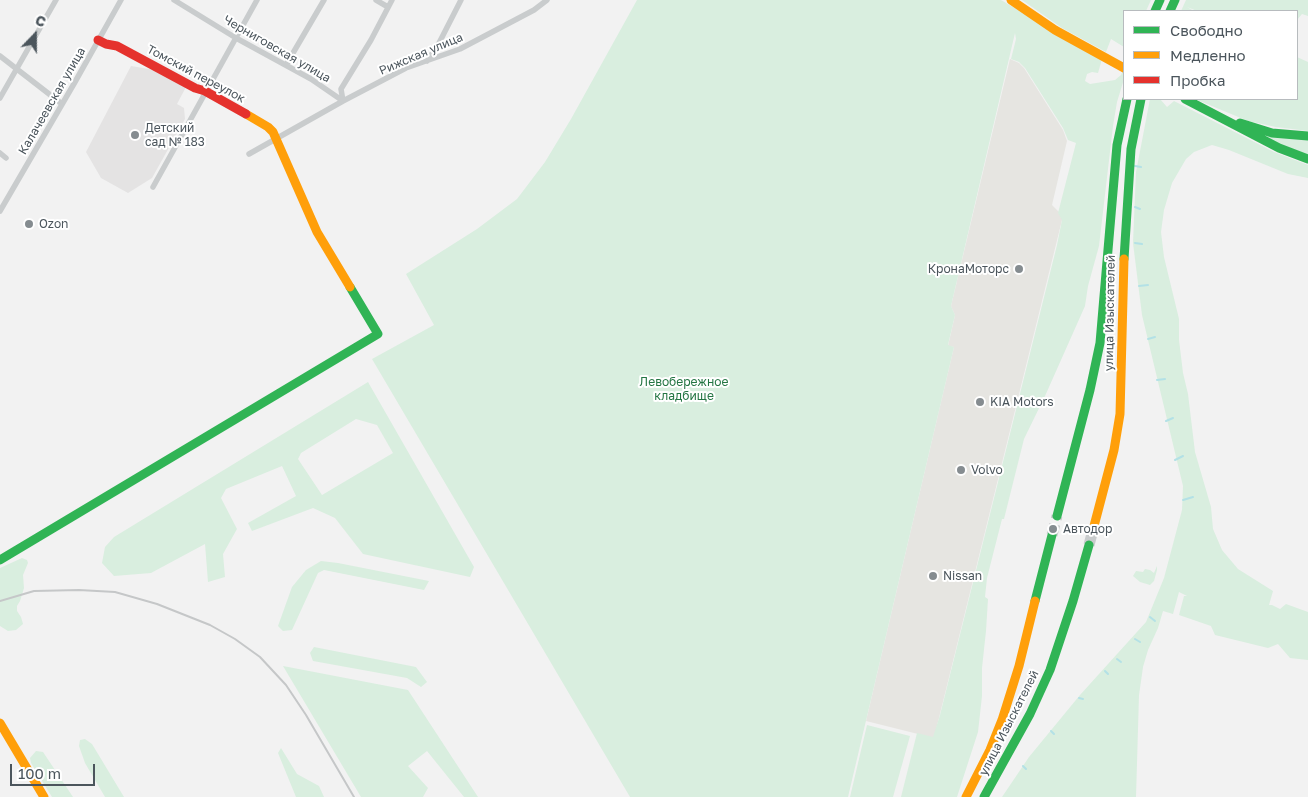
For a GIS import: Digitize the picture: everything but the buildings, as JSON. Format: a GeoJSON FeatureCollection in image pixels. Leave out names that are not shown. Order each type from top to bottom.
{"type":"FeatureCollection","features":[{"type":"Feature","properties":{"kind":"main road"},"geometry":{"type":"LineString","coordinates":[[1010,0],[1056,30],[1123,67]]}},
{"type":"Feature","properties":{"kind":"main road","name":"Томский переулок"},"geometry":{"type":"LineString","coordinates":[[98,40],[117,46],[194,88],[205,91],[268,127],[277,138]]}},
{"type":"Feature","properties":{"kind":"main road","name":"улица Изыскателей"},"geometry":{"type":"LineString","coordinates":[[1057,516],[1090,390],[1100,343],[1118,146],[1127,100]]}},
{"type":"Feature","properties":{"kind":"main road","name":"улица Изыскателей"},"geometry":{"type":"LineString","coordinates":[[1094,526],[1114,450],[1120,414],[1124,244],[1131,149],[1141,100]]}},
{"type":"Feature","properties":{"kind":"main road"},"geometry":{"type":"LineString","coordinates":[[1187,100],[1248,126],[1272,133],[1308,136]]}},
{"type":"Feature","properties":{"kind":"main road"},"geometry":{"type":"LineString","coordinates":[[1187,100],[1280,148],[1308,159]]}},
{"type":"Feature","properties":{"kind":"main road"},"geometry":{"type":"LineString","coordinates":[[0,560],[378,334],[317,232],[280,149],[277,138]]}},
{"type":"Feature","properties":{"kind":"main road","name":"улица Изыскателей"},"geometry":{"type":"LineString","coordinates":[[966,797],[990,750],[1002,720],[1019,666],[1052,535]]}},
{"type":"Feature","properties":{"kind":"main road","name":"улица Изыскателей"},"geometry":{"type":"LineString","coordinates":[[984,797],[1030,714],[1050,670],[1089,545]]}},
{"type":"Feature","properties":{"kind":"main road"},"geometry":{"type":"LineString","coordinates":[[0,724],[44,797]]}},
{"type":"Feature","properties":{"kind":"main road"},"geometry":{"type":"LineString","coordinates":[[0,735],[37,797]]}},
{"type":"Feature","properties":{"kind":"street"},"geometry":{"type":"LineString","coordinates":[[0,98],[56,0]]}},
{"type":"Feature","properties":{"kind":"street","name":"Калачеевская улица"},"geometry":{"type":"LineString","coordinates":[[0,212],[121,0]]}},
{"type":"Feature","properties":{"kind":"street","name":"Черниговская улица"},"geometry":{"type":"LineString","coordinates":[[174,0],[343,100]]}},
{"type":"Feature","properties":{"kind":"street"},"geometry":{"type":"LineString","coordinates":[[185,6],[189,0]]}},
{"type":"Feature","properties":{"kind":"street"},"geometry":{"type":"LineString","coordinates":[[153,187],[257,0]]}},
{"type":"Feature","properties":{"kind":"street"},"geometry":{"type":"LineString","coordinates":[[286,65],[324,0]]}},
{"type":"Feature","properties":{"kind":"street"},"geometry":{"type":"LineString","coordinates":[[376,0],[388,7]]}},
{"type":"Feature","properties":{"kind":"street"},"geometry":{"type":"LineString","coordinates":[[343,100],[341,89],[371,40],[392,0]]}},
{"type":"Feature","properties":{"kind":"street"},"geometry":{"type":"LineString","coordinates":[[428,60],[438,45],[461,0]]}},
{"type":"Feature","properties":{"kind":"street","name":"Рижская улица"},"geometry":{"type":"LineString","coordinates":[[250,154],[343,100],[406,68],[460,49],[520,18],[547,0]]}},
{"type":"Feature","properties":{"kind":"street"},"geometry":{"type":"LineString","coordinates":[[0,56],[62,104]]}},
{"type":"Feature","properties":{"kind":"street"},"geometry":{"type":"LineString","coordinates":[[0,153],[6,158]]}},
{"type":"Feature","properties":{"kind":"shaded area"},"geometry":{"type":"Polygon","coordinates":[[[1010,59],[1019,63],[1024,68],[1063,130],[1067,141],[1052,205],[1063,216],[934,738],[866,721],[954,347],[948,346],[955,315],[951,306],[1010,59]]]}},
{"type":"Feature","properties":{"kind":"shaded area","name":"Детский сад № 183"},"geometry":{"type":"Polygon","coordinates":[[[131,66],[155,70],[186,87],[177,104],[184,108],[185,119],[152,178],[128,193],[101,178],[86,152],[131,66]]]}},
{"type":"Feature","properties":{"kind":"green space","name":"Левобережное кладбище"},"geometry":{"type":"Polygon","coordinates":[[[637,0],[1001,0],[1102,59],[1098,73],[1092,72],[1087,74],[1085,81],[1090,84],[1115,80],[1121,75],[1123,70],[1123,82],[1113,126],[1099,246],[1088,286],[1085,306],[1024,439],[987,578],[985,597],[988,599],[978,732],[957,797],[901,797],[917,733],[933,737],[940,715],[1057,245],[1062,220],[1058,213],[1076,143],[1068,140],[1063,128],[1025,68],[1019,62],[1011,59],[1016,39],[1015,33],[951,306],[955,315],[948,345],[954,347],[848,797],[630,797],[372,359],[434,325],[406,274],[477,229],[517,199],[545,162],[637,0]]]}},
{"type":"Feature","properties":{"kind":"green space"},"geometry":{"type":"Polygon","coordinates":[[[1022,0],[1151,0],[1146,10],[1123,10],[1123,46],[1111,39],[1106,52],[1062,28],[1022,0]]]}},
{"type":"Feature","properties":{"kind":"green space"},"geometry":{"type":"Polygon","coordinates":[[[1186,0],[1308,0],[1308,16],[1302,14],[1298,19],[1298,10],[1194,10],[1187,7],[1192,10],[1181,10],[1186,0]]]}},
{"type":"Feature","properties":{"kind":"green space"},"geometry":{"type":"Polygon","coordinates":[[[1298,57],[1308,62],[1308,131],[1248,121],[1197,100],[1298,100],[1298,57]]]}},
{"type":"Feature","properties":{"kind":"green space"},"geometry":{"type":"Polygon","coordinates":[[[1150,100],[1161,100],[1167,107],[1174,101],[1274,152],[1308,165],[1308,178],[1288,174],[1212,145],[1194,152],[1186,159],[1172,183],[1164,210],[1161,232],[1164,257],[1179,319],[1179,340],[1195,452],[1211,507],[1213,529],[1222,550],[1238,569],[1273,591],[1269,605],[1280,609],[1286,604],[1308,612],[1308,660],[1290,658],[1278,644],[1268,648],[1215,635],[1211,626],[1179,615],[1184,596],[1187,596],[1179,592],[1173,614],[1163,611],[1143,667],[1139,695],[1136,797],[1002,797],[1029,757],[1080,695],[1146,622],[1164,578],[1182,510],[1183,486],[1142,315],[1133,243],[1136,172],[1150,100]]]}},
{"type":"Feature","properties":{"kind":"green space"},"geometry":{"type":"Polygon","coordinates":[[[1246,129],[1308,138],[1308,157],[1246,129]]]}},
{"type":"Feature","properties":{"kind":"green space"},"geometry":{"type":"Polygon","coordinates":[[[368,382],[474,567],[470,577],[363,554],[335,518],[313,508],[252,531],[248,523],[296,496],[282,466],[226,489],[221,498],[237,529],[223,554],[225,577],[208,582],[205,544],[151,573],[114,576],[102,563],[105,547],[114,537],[368,382]],[[356,419],[301,453],[298,459],[322,495],[393,453],[377,425],[356,419]]]}},
{"type":"Feature","properties":{"kind":"green space"},"geometry":{"type":"Polygon","coordinates":[[[22,558],[27,560],[28,563],[23,575],[24,588],[17,606],[17,611],[23,624],[16,630],[8,631],[0,626],[0,568],[22,558]]]}},
{"type":"Feature","properties":{"kind":"green space"},"geometry":{"type":"Polygon","coordinates":[[[321,561],[429,581],[424,590],[324,570],[318,573],[292,630],[283,631],[278,626],[292,587],[306,570],[321,561]]]}},
{"type":"Feature","properties":{"kind":"green space"},"geometry":{"type":"Polygon","coordinates":[[[1157,566],[1154,581],[1150,585],[1140,582],[1133,576],[1136,571],[1143,572],[1145,569],[1154,573],[1157,566]]]}},
{"type":"Feature","properties":{"kind":"green space"},"geometry":{"type":"Polygon","coordinates":[[[314,647],[416,667],[427,682],[421,687],[407,678],[313,661],[310,653],[314,647]]]}},
{"type":"Feature","properties":{"kind":"green space"},"geometry":{"type":"Polygon","coordinates":[[[283,666],[408,690],[478,797],[464,797],[427,751],[408,766],[428,788],[423,797],[361,797],[283,666]]]}},
{"type":"Feature","properties":{"kind":"green space"},"geometry":{"type":"Polygon","coordinates":[[[867,725],[910,736],[893,797],[850,797],[867,725]]]}},
{"type":"Feature","properties":{"kind":"green space"},"geometry":{"type":"Polygon","coordinates":[[[85,739],[92,744],[124,797],[105,797],[85,763],[79,746],[80,740],[85,739]]]}},
{"type":"Feature","properties":{"kind":"green space"},"geometry":{"type":"Polygon","coordinates":[[[281,748],[297,774],[319,786],[324,797],[296,797],[278,753],[281,748]]]}},
{"type":"Feature","properties":{"kind":"green space"},"geometry":{"type":"Polygon","coordinates":[[[36,751],[43,752],[73,797],[52,797],[31,763],[30,758],[36,751]]]}},
{"type":"Feature","properties":{"kind":"waterway"},"geometry":{"type":"LineString","coordinates":[[1135,166],[1141,167]]}},
{"type":"Feature","properties":{"kind":"waterway"},"geometry":{"type":"LineString","coordinates":[[1135,207],[1140,209]]}},
{"type":"Feature","properties":{"kind":"waterway"},"geometry":{"type":"LineString","coordinates":[[1135,243],[1142,244]]}},
{"type":"Feature","properties":{"kind":"waterway"},"geometry":{"type":"LineString","coordinates":[[1139,286],[1148,285]]}},
{"type":"Feature","properties":{"kind":"waterway"},"geometry":{"type":"LineString","coordinates":[[1148,339],[1155,337]]}},
{"type":"Feature","properties":{"kind":"waterway"},"geometry":{"type":"LineString","coordinates":[[1157,380],[1165,379]]}},
{"type":"Feature","properties":{"kind":"waterway"},"geometry":{"type":"LineString","coordinates":[[1166,421],[1173,418]]}},
{"type":"Feature","properties":{"kind":"waterway"},"geometry":{"type":"LineString","coordinates":[[1175,460],[1183,456]]}},
{"type":"Feature","properties":{"kind":"waterway"},"geometry":{"type":"LineString","coordinates":[[1183,500],[1193,497]]}},
{"type":"Feature","properties":{"kind":"waterway"},"geometry":{"type":"LineString","coordinates":[[1150,617],[1155,621]]}},
{"type":"Feature","properties":{"kind":"waterway"},"geometry":{"type":"LineString","coordinates":[[1135,639],[1140,642]]}},
{"type":"Feature","properties":{"kind":"waterway"},"geometry":{"type":"LineString","coordinates":[[1117,659],[1121,662]]}},
{"type":"Feature","properties":{"kind":"waterway"},"geometry":{"type":"LineString","coordinates":[[1105,671],[1108,674]]}},
{"type":"Feature","properties":{"kind":"waterway"},"geometry":{"type":"LineString","coordinates":[[1079,698],[1083,699]]}},
{"type":"Feature","properties":{"kind":"waterway"},"geometry":{"type":"LineString","coordinates":[[1051,731],[1054,734]]}},
{"type":"Feature","properties":{"kind":"waterway"},"geometry":{"type":"LineString","coordinates":[[1023,766],[1026,769]]}},
{"type":"Feature","properties":{"kind":"tunnel"},"geometry":{"type":"LineString","coordinates":[[1052,535],[1057,516]]}},
{"type":"Feature","properties":{"kind":"tunnel"},"geometry":{"type":"LineString","coordinates":[[1089,545],[1094,526]]}},
{"type":"Feature","properties":{"kind":"railway"},"geometry":{"type":"LineString","coordinates":[[0,601],[34,591],[79,590],[115,592],[157,604],[210,625],[235,639],[260,657],[286,685],[306,715],[354,797]]}},
{"type":"Feature","properties":{"kind":"traffic: fast"},"geometry":{"type":"LineString","coordinates":[[1155,10],[1160,0]]}},
{"type":"Feature","properties":{"kind":"traffic: fast"},"geometry":{"type":"LineString","coordinates":[[1170,10],[1175,0]]}},
{"type":"Feature","properties":{"kind":"traffic: fast"},"geometry":{"type":"LineString","coordinates":[[1057,516],[1090,390],[1100,343],[1117,145],[1127,100]]}},
{"type":"Feature","properties":{"kind":"traffic: fast"},"geometry":{"type":"LineString","coordinates":[[1124,259],[1131,149],[1141,100]]}},
{"type":"Feature","properties":{"kind":"traffic: fast"},"geometry":{"type":"LineString","coordinates":[[1187,100],[1279,148],[1308,159]]}},
{"type":"Feature","properties":{"kind":"traffic: fast"},"geometry":{"type":"LineString","coordinates":[[1240,123],[1272,133],[1308,136]]}},
{"type":"Feature","properties":{"kind":"traffic: fast"},"geometry":{"type":"LineString","coordinates":[[0,560],[378,334],[350,287]]}},
{"type":"Feature","properties":{"kind":"traffic: fast"},"geometry":{"type":"LineString","coordinates":[[1035,601],[1052,535]]}},
{"type":"Feature","properties":{"kind":"traffic: fast"},"geometry":{"type":"LineString","coordinates":[[984,797],[1030,714],[1050,670],[1089,545]]}},
{"type":"Feature","properties":{"kind":"traffic: slow"},"geometry":{"type":"LineString","coordinates":[[1011,0],[1055,30],[1123,67]]}},
{"type":"Feature","properties":{"kind":"traffic: slow"},"geometry":{"type":"LineString","coordinates":[[246,114],[273,132],[317,232],[350,287]]}},
{"type":"Feature","properties":{"kind":"traffic: slow"},"geometry":{"type":"LineString","coordinates":[[1094,526],[1114,450],[1120,414],[1124,259]]}},
{"type":"Feature","properties":{"kind":"traffic: slow"},"geometry":{"type":"LineString","coordinates":[[966,797],[990,750],[1002,720],[1019,666],[1035,601]]}},
{"type":"Feature","properties":{"kind":"traffic: slow"},"geometry":{"type":"LineString","coordinates":[[0,723],[44,797]]}},
{"type":"Feature","properties":{"kind":"traffic: jam"},"geometry":{"type":"LineString","coordinates":[[98,40],[117,46],[246,114]]}},
{"type":"Feature","properties":{"kind":"place","name":"Детский сад № 183"},"geometry":{"type":"Point","coordinates":[135,135]}},
{"type":"Feature","properties":{"kind":"place","name":"Ozon"},"geometry":{"type":"Point","coordinates":[29,224]}},
{"type":"Feature","properties":{"kind":"place","name":"КронаМоторс"},"geometry":{"type":"Point","coordinates":[1019,269]}},
{"type":"Feature","properties":{"kind":"place","name":"KIA Motors"},"geometry":{"type":"Point","coordinates":[980,402]}},
{"type":"Feature","properties":{"kind":"place","name":"Volvo"},"geometry":{"type":"Point","coordinates":[961,470]}},
{"type":"Feature","properties":{"kind":"place","name":"Автодор"},"geometry":{"type":"Point","coordinates":[1053,529]}},
{"type":"Feature","properties":{"kind":"place","name":"Nissan"},"geometry":{"type":"Point","coordinates":[933,576]}}]}
